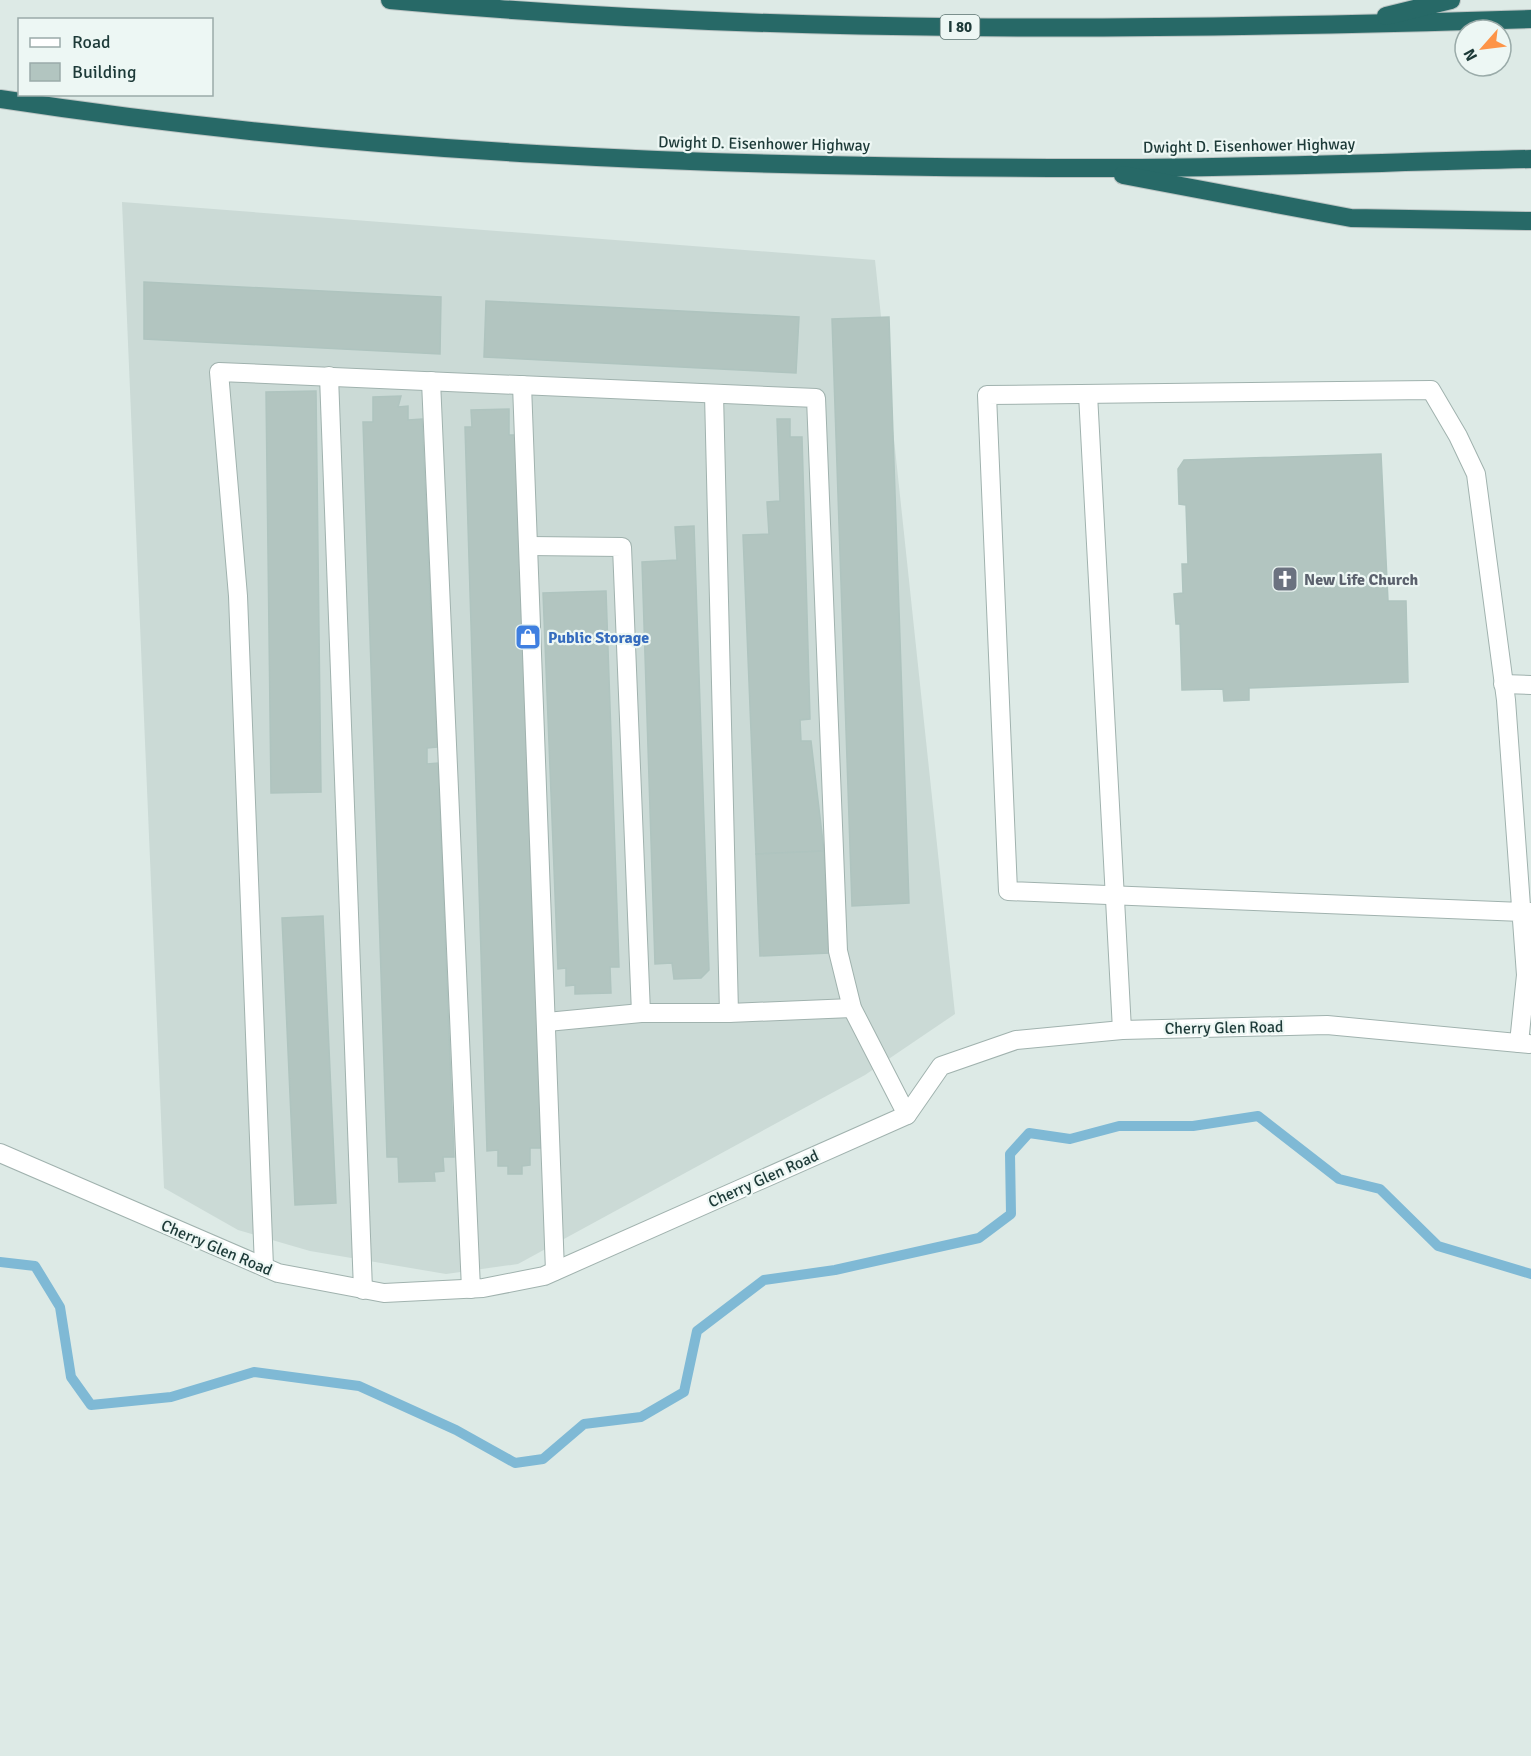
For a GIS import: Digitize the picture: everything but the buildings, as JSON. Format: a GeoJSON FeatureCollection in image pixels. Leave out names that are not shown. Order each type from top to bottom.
{"type":"FeatureCollection","features":[{"type":"Feature","properties":{"kind":"highway","name":"I 80"},"geometry":{"type":"LineString","coordinates":[[390,0],[603,17],[1065,30],[1531,19]]}},
{"type":"Feature","properties":{"kind":"highway"},"geometry":{"type":"LineString","coordinates":[[1352,25],[1451,0]]}},
{"type":"Feature","properties":{"kind":"highway","name":"Dwight D. Eisenhower Highway"},"geometry":{"type":"LineString","coordinates":[[0,99],[315,138],[516,154],[716,163],[1086,168],[1531,159]]}},
{"type":"Feature","properties":{"kind":"highway"},"geometry":{"type":"LineString","coordinates":[[1086,168],[1351,218],[1531,221]]}},
{"type":"Feature","properties":{"kind":"street"},"geometry":{"type":"LineString","coordinates":[[264,1267],[238,596],[219,372],[816,398],[838,951],[852,1008],[907,1115]]}},
{"type":"Feature","properties":{"kind":"street"},"geometry":{"type":"LineString","coordinates":[[329,376],[363,1290]]}},
{"type":"Feature","properties":{"kind":"street"},"geometry":{"type":"LineString","coordinates":[[431,381],[471,1289]]}},
{"type":"Feature","properties":{"kind":"street"},"geometry":{"type":"LineString","coordinates":[[522,384],[555,1270]]}},
{"type":"Feature","properties":{"kind":"street"},"geometry":{"type":"LineString","coordinates":[[1525,1043],[1526,912],[1522,804],[1503,684],[1476,474],[1458,436],[1431,390],[987,395],[1008,891],[1526,912]]}},
{"type":"Feature","properties":{"kind":"street"},"geometry":{"type":"LineString","coordinates":[[714,394],[729,1013]]}},
{"type":"Feature","properties":{"kind":"street"},"geometry":{"type":"LineString","coordinates":[[1088,394],[1117,895],[1122,1030]]}},
{"type":"Feature","properties":{"kind":"street"},"geometry":{"type":"LineString","coordinates":[[529,546],[622,547],[641,1013]]}},
{"type":"Feature","properties":{"kind":"street"},"geometry":{"type":"LineString","coordinates":[[1503,684],[1531,685]]}},
{"type":"Feature","properties":{"kind":"street"},"geometry":{"type":"LineString","coordinates":[[547,1022],[641,1013],[729,1013],[852,1008]]}},
{"type":"Feature","properties":{"kind":"street","name":"Cherry Glen Road"},"geometry":{"type":"LineString","coordinates":[[0,1153],[278,1273],[384,1293],[471,1289],[544,1276],[907,1115],[941,1066],[1016,1040],[1122,1030],[1327,1025],[1525,1043]]}},
{"type":"Feature","properties":{"kind":"shaded area","name":"Public Storage"},"geometry":{"type":"Polygon","coordinates":[[[122,202],[875,260],[955,1014],[865,1075],[518,1264],[446,1274],[310,1251],[238,1230],[164,1188],[122,202]]]}},
{"type":"Feature","properties":{"kind":"waterway"},"geometry":{"type":"LineString","coordinates":[[0,1262],[35,1266],[60,1307],[71,1377],[91,1405],[171,1397],[254,1372],[359,1386],[456,1430],[515,1463],[543,1459],[584,1424],[641,1417],[684,1392],[697,1331],[764,1280],[835,1270],[979,1238],[1011,1214],[1010,1154],[1029,1133],[1070,1139],[1119,1126],[1193,1126],[1258,1116],[1339,1179],[1380,1189],[1438,1246],[1531,1274]]}},
{"type":"Feature","properties":{"kind":"place","name":"New Life Church"},"geometry":{"type":"Point","coordinates":[1285,579]}},
{"type":"Feature","properties":{"kind":"place","name":"Public Storage"},"geometry":{"type":"Point","coordinates":[528,637]}}]}
